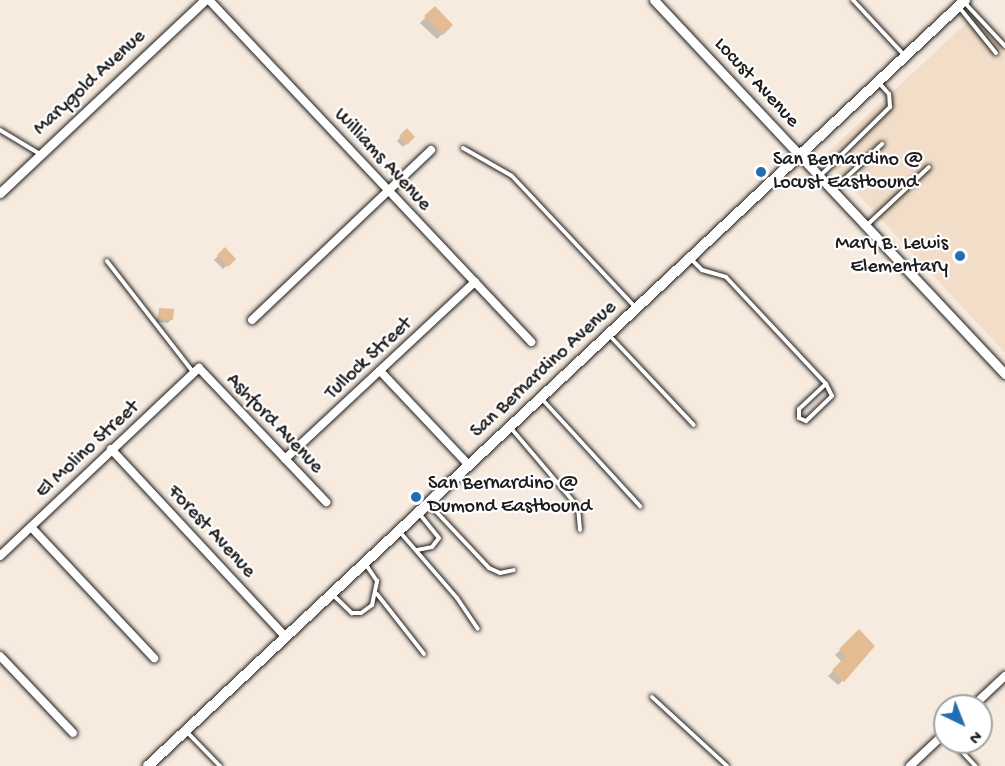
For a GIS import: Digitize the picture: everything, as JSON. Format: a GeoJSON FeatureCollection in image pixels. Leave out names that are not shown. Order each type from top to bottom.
{"type":"FeatureCollection","features":[{"type":"Feature","properties":{"kind":"main road","name":"San Bernardino Avenue"},"geometry":{"type":"LineString","coordinates":[[148,766],[962,3]]}},
{"type":"Feature","properties":{"kind":"street","name":"Marygold Avenue"},"geometry":{"type":"LineString","coordinates":[[0,193],[207,0]]}},
{"type":"Feature","properties":{"kind":"street","name":"Williams Avenue"},"geometry":{"type":"LineString","coordinates":[[207,0],[531,342]]}},
{"type":"Feature","properties":{"kind":"street","name":"Locust Avenue"},"geometry":{"type":"LineString","coordinates":[[654,0],[1005,374]]}},
{"type":"Feature","properties":{"kind":"street"},"geometry":{"type":"LineString","coordinates":[[252,320],[431,150]]}},
{"type":"Feature","properties":{"kind":"street","name":"Tullock Street"},"geometry":{"type":"LineString","coordinates":[[285,459],[475,282]]}},
{"type":"Feature","properties":{"kind":"street","name":"El Molino Street"},"geometry":{"type":"LineString","coordinates":[[0,556],[196,370]]}},
{"type":"Feature","properties":{"kind":"street","name":"Ashford Avenue"},"geometry":{"type":"LineString","coordinates":[[196,370],[326,502]]}},
{"type":"Feature","properties":{"kind":"street"},"geometry":{"type":"LineString","coordinates":[[380,371],[469,465]]}},
{"type":"Feature","properties":{"kind":"street","name":"Forest Avenue"},"geometry":{"type":"LineString","coordinates":[[111,449],[286,637]]}},
{"type":"Feature","properties":{"kind":"street"},"geometry":{"type":"LineString","coordinates":[[31,526],[154,658]]}},
{"type":"Feature","properties":{"kind":"street"},"geometry":{"type":"LineString","coordinates":[[0,656],[73,733]]}},
{"type":"Feature","properties":{"kind":"street"},"geometry":{"type":"LineString","coordinates":[[986,694],[1005,676]]}},
{"type":"Feature","properties":{"kind":"street"},"geometry":{"type":"LineString","coordinates":[[910,766],[933,745]]}},
{"type":"Feature","properties":{"kind":"lane"},"geometry":{"type":"LineString","coordinates":[[853,0],[905,57]]}},
{"type":"Feature","properties":{"kind":"lane"},"geometry":{"type":"LineString","coordinates":[[962,3],[1005,46]]}},
{"type":"Feature","properties":{"kind":"lane"},"geometry":{"type":"LineString","coordinates":[[962,3],[996,53]]}},
{"type":"Feature","properties":{"kind":"lane"},"geometry":{"type":"LineString","coordinates":[[819,177],[890,107],[888,94],[879,82]]}},
{"type":"Feature","properties":{"kind":"lane"},"geometry":{"type":"LineString","coordinates":[[0,130],[40,155]]}},
{"type":"Feature","properties":{"kind":"lane"},"geometry":{"type":"LineString","coordinates":[[832,192],[882,144]]}},
{"type":"Feature","properties":{"kind":"lane"},"geometry":{"type":"LineString","coordinates":[[463,148],[512,176],[636,308]]}},
{"type":"Feature","properties":{"kind":"lane"},"geometry":{"type":"LineString","coordinates":[[865,226],[929,167]]}},
{"type":"Feature","properties":{"kind":"lane"},"geometry":{"type":"LineString","coordinates":[[690,258],[702,270],[726,277],[826,384],[832,396],[806,421],[799,418],[799,409],[826,384]]}},
{"type":"Feature","properties":{"kind":"lane"},"geometry":{"type":"LineString","coordinates":[[107,261],[196,370]]}},
{"type":"Feature","properties":{"kind":"lane"},"geometry":{"type":"LineString","coordinates":[[608,334],[694,425]]}},
{"type":"Feature","properties":{"kind":"lane"},"geometry":{"type":"LineString","coordinates":[[541,397],[640,506]]}},
{"type":"Feature","properties":{"kind":"lane"},"geometry":{"type":"LineString","coordinates":[[509,427],[578,507],[580,530]]}},
{"type":"Feature","properties":{"kind":"lane"},"geometry":{"type":"LineString","coordinates":[[428,503],[489,568],[500,573],[514,570]]}},
{"type":"Feature","properties":{"kind":"lane"},"geometry":{"type":"LineString","coordinates":[[417,550],[432,547],[439,538],[418,512]]}},
{"type":"Feature","properties":{"kind":"lane"},"geometry":{"type":"LineString","coordinates":[[399,531],[417,550],[478,629]]}},
{"type":"Feature","properties":{"kind":"lane"},"geometry":{"type":"LineString","coordinates":[[332,593],[357,614],[372,605],[377,594],[377,581],[364,563]]}},
{"type":"Feature","properties":{"kind":"lane"},"geometry":{"type":"LineString","coordinates":[[377,594],[424,654]]}},
{"type":"Feature","properties":{"kind":"lane"},"geometry":{"type":"LineString","coordinates":[[652,698],[727,766]]}},
{"type":"Feature","properties":{"kind":"lane"},"geometry":{"type":"LineString","coordinates":[[186,731],[220,766]]}},
{"type":"Feature","properties":{"kind":"lane"},"geometry":{"type":"LineString","coordinates":[[964,754],[975,766]]}},
{"type":"Feature","properties":{"kind":"shaded area","name":"Mary B. Lewis Elementary"},"geometry":{"type":"Polygon","coordinates":[[[975,15],[1005,47],[1005,353],[826,160],[826,154],[975,15]]]}},
{"type":"Feature","properties":{"kind":"building"},"geometry":{"type":"Polygon","coordinates":[[[435,6],[453,25],[443,35],[424,16],[435,6]]]}},
{"type":"Feature","properties":{"kind":"building"},"geometry":{"type":"Polygon","coordinates":[[[407,128],[415,137],[407,145],[399,136],[407,128]]]}},
{"type":"Feature","properties":{"kind":"building"},"geometry":{"type":"Polygon","coordinates":[[[225,247],[236,259],[228,267],[217,255],[225,247]]]}},
{"type":"Feature","properties":{"kind":"building"},"geometry":{"type":"Polygon","coordinates":[[[159,308],[174,309],[173,320],[158,319],[159,308]]]}},
{"type":"Feature","properties":{"kind":"building"},"geometry":{"type":"Polygon","coordinates":[[[859,629],[875,646],[844,682],[832,670],[846,656],[839,649],[859,629]]]}},
{"type":"Feature","properties":{"kind":"place","name":"San Bernardino @ Locust Eastbound"},"geometry":{"type":"Point","coordinates":[761,172]}},
{"type":"Feature","properties":{"kind":"place","name":"Mary B. Lewis Elementary"},"geometry":{"type":"Point","coordinates":[960,256]}},
{"type":"Feature","properties":{"kind":"place","name":"San Bernardino @ Dumond Eastbound"},"geometry":{"type":"Point","coordinates":[416,497]}}]}
